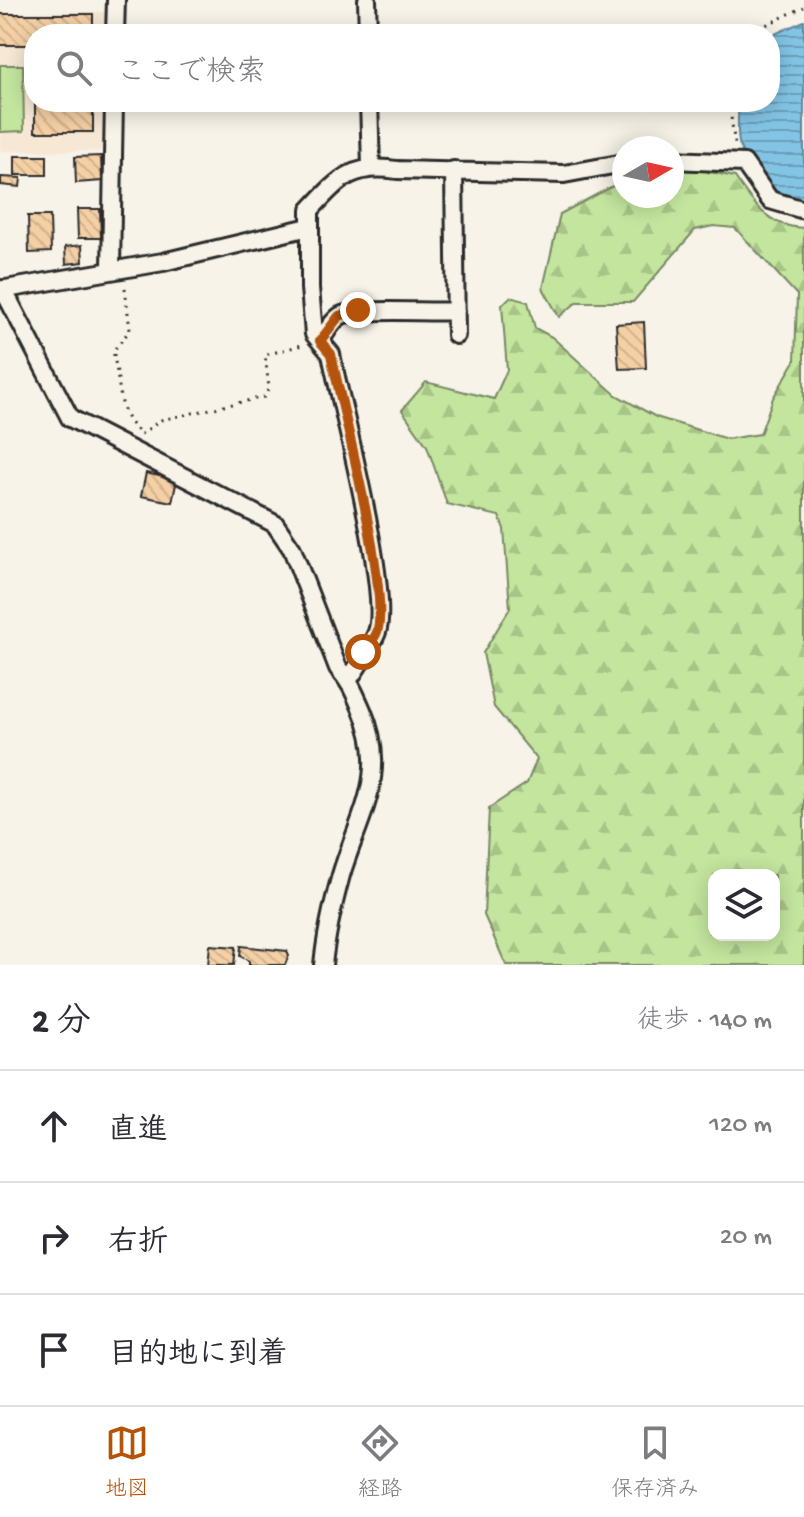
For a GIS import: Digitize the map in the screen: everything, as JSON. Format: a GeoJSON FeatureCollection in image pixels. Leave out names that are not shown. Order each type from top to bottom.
{"type":"FeatureCollection","features":[{"type":"Feature","properties":{"kind":"street"},"geometry":{"type":"LineString","coordinates":[[115,24],[116,0]]}},
{"type":"Feature","properties":{"kind":"street"},"geometry":{"type":"LineString","coordinates":[[367,0],[368,24]]}},
{"type":"Feature","properties":{"kind":"street"},"geometry":{"type":"LineString","coordinates":[[114,112],[116,268]]}},
{"type":"Feature","properties":{"kind":"street"},"geometry":{"type":"LineString","coordinates":[[369,112],[371,166]]}},
{"type":"Feature","properties":{"kind":"street"},"geometry":{"type":"LineString","coordinates":[[684,160],[744,163],[770,200],[804,210]]}},
{"type":"Feature","properties":{"kind":"street"},"geometry":{"type":"LineString","coordinates":[[349,679],[377,633],[380,610],[377,571],[331,354],[314,334],[310,288],[310,210],[334,184],[351,173],[371,166],[397,170],[564,174],[612,165]]}},
{"type":"Feature","properties":{"kind":"street"},"geometry":{"type":"LineString","coordinates":[[454,170],[456,335]]}},
{"type":"Feature","properties":{"kind":"street"},"geometry":{"type":"LineString","coordinates":[[309,227],[1,290],[70,418],[275,524],[292,549],[338,668],[349,679],[367,720],[375,754],[373,785],[341,875],[323,965]]}},
{"type":"Feature","properties":{"kind":"street"},"geometry":{"type":"LineString","coordinates":[[319,340],[339,316],[358,310],[420,314],[456,311]]}},
{"type":"Feature","properties":{"kind":"path"},"geometry":{"type":"LineString","coordinates":[[768,24],[804,7]]}},
{"type":"Feature","properties":{"kind":"path"},"geometry":{"type":"LineString","coordinates":[[730,112],[733,141],[744,163]]}},
{"type":"Feature","properties":{"kind":"path"},"geometry":{"type":"LineString","coordinates":[[116,268],[130,330],[114,350],[114,358],[125,416],[133,428],[142,433]]}},
{"type":"Feature","properties":{"kind":"path"},"geometry":{"type":"LineString","coordinates":[[139,453],[142,433],[161,420],[264,397],[269,388],[265,355],[319,340]]}},
{"type":"Feature","properties":{"kind":"shaded area"},"geometry":{"type":"Polygon","coordinates":[[[0,12],[109,12],[109,24],[24,24],[24,112],[109,112],[108,151],[0,151],[0,12]]]}},
{"type":"Feature","properties":{"kind":"green space"},"geometry":{"type":"Polygon","coordinates":[[[0,65],[23,65],[24,131],[0,132],[0,65]]]}},
{"type":"Feature","properties":{"kind":"green space"},"geometry":{"type":"Polygon","coordinates":[[[685,167],[735,177],[748,196],[772,219],[804,228],[804,965],[506,965],[484,915],[489,808],[527,783],[537,759],[494,707],[483,653],[510,608],[504,529],[499,516],[447,504],[427,446],[402,410],[426,382],[494,399],[507,370],[502,305],[510,297],[528,302],[535,328],[552,337],[616,395],[656,417],[727,439],[760,434],[773,398],[795,361],[797,295],[735,228],[713,226],[695,230],[633,302],[577,302],[559,317],[543,288],[560,214],[612,186],[612,208],[684,208],[685,167]]]}},
{"type":"Feature","properties":{"kind":"water"},"geometry":{"type":"Polygon","coordinates":[[[804,21],[804,199],[783,197],[764,185],[744,157],[738,137],[738,112],[780,112],[780,32],[804,21]]]}},
{"type":"Feature","properties":{"kind":"building"},"geometry":{"type":"Polygon","coordinates":[[[0,14],[93,14],[93,24],[24,24],[24,45],[0,45],[0,14]]]}},
{"type":"Feature","properties":{"kind":"building"},"geometry":{"type":"Polygon","coordinates":[[[35,112],[93,112],[93,132],[35,132],[35,112]]]}},
{"type":"Feature","properties":{"kind":"building"},"geometry":{"type":"Polygon","coordinates":[[[15,156],[47,156],[47,175],[15,175],[15,156]]]}},
{"type":"Feature","properties":{"kind":"building"},"geometry":{"type":"Polygon","coordinates":[[[101,156],[102,181],[76,183],[75,157],[101,156]]]}},
{"type":"Feature","properties":{"kind":"building"},"geometry":{"type":"Polygon","coordinates":[[[1,177],[21,178],[20,187],[1,185],[1,177]]]}},
{"type":"Feature","properties":{"kind":"building"},"geometry":{"type":"Polygon","coordinates":[[[77,209],[100,209],[101,238],[78,238],[77,209]]]}},
{"type":"Feature","properties":{"kind":"building"},"geometry":{"type":"Polygon","coordinates":[[[28,216],[50,216],[51,252],[29,253],[28,216]]]}},
{"type":"Feature","properties":{"kind":"building"},"geometry":{"type":"Polygon","coordinates":[[[82,245],[83,262],[66,264],[65,247],[82,245]]]}},
{"type":"Feature","properties":{"kind":"building"},"geometry":{"type":"Polygon","coordinates":[[[644,322],[646,368],[619,369],[616,324],[644,322]]]}},
{"type":"Feature","properties":{"kind":"building"},"geometry":{"type":"Polygon","coordinates":[[[146,473],[177,480],[172,502],[141,496],[146,473]]]}},
{"type":"Feature","properties":{"kind":"building"},"geometry":{"type":"Polygon","coordinates":[[[210,945],[236,947],[234,965],[208,965],[210,945]]]}},
{"type":"Feature","properties":{"kind":"building"},"geometry":{"type":"Polygon","coordinates":[[[241,946],[287,951],[289,955],[285,965],[249,965],[249,961],[240,956],[241,946]]]}},
{"type":"Feature","properties":{"kind":"route"},"geometry":{"type":"LineString","coordinates":[[358,310],[339,316],[320,341],[331,354],[377,571],[380,610],[377,633],[363,652]]}}]}
